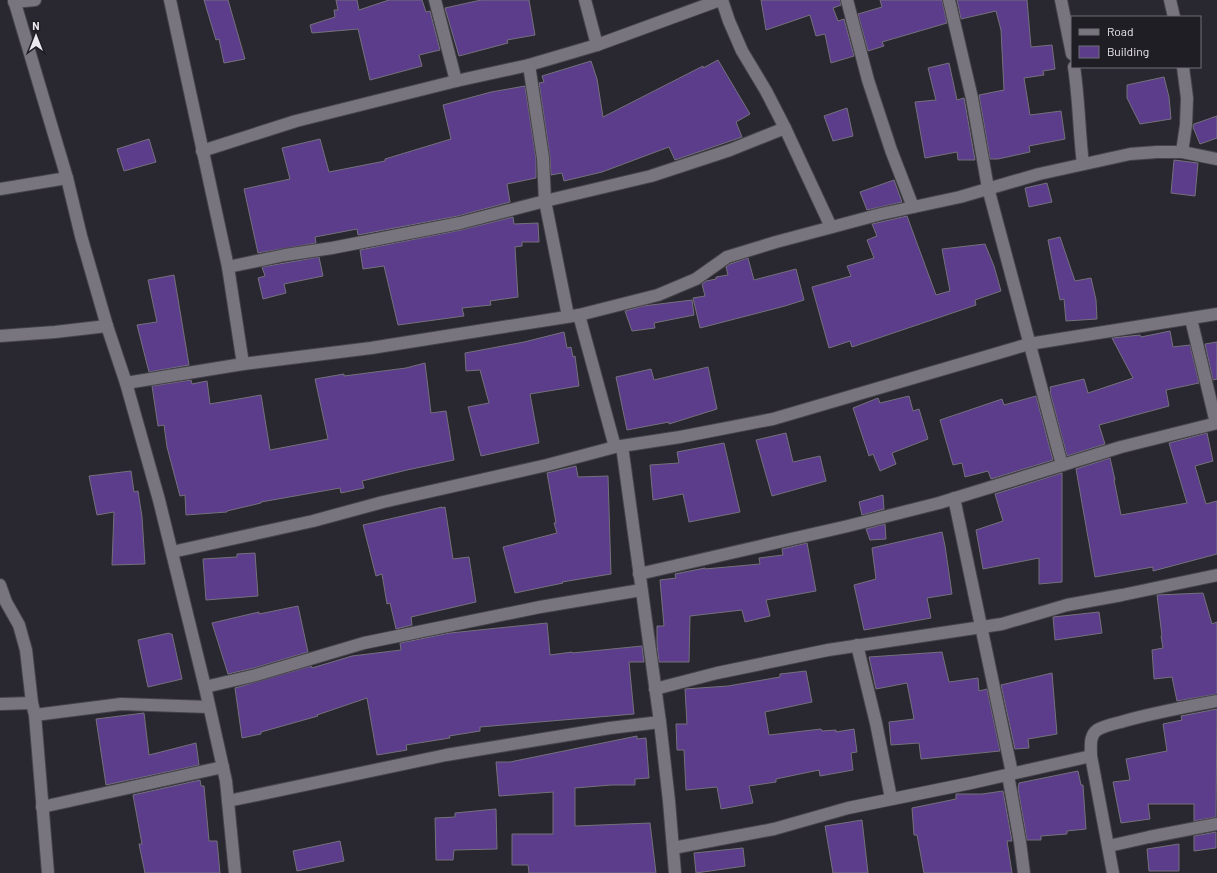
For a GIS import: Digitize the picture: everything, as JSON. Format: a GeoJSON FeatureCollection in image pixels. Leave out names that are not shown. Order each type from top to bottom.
{"type":"FeatureCollection","features":[{"type":"Feature","properties":{"kind":"street"},"geometry":{"type":"LineString","coordinates":[[35,0],[14,1],[67,178],[81,236],[107,326],[126,384],[159,500],[223,767],[235,873]]}},
{"type":"Feature","properties":{"kind":"street"},"geometry":{"type":"LineString","coordinates":[[170,0],[228,267],[243,364]]}},
{"type":"Feature","properties":{"kind":"street"},"geometry":{"type":"LineString","coordinates":[[435,0],[456,81]]}},
{"type":"Feature","properties":{"kind":"street"},"geometry":{"type":"LineString","coordinates":[[585,0],[597,45]]}},
{"type":"Feature","properties":{"kind":"street"},"geometry":{"type":"LineString","coordinates":[[202,151],[296,121],[456,81],[529,65],[597,45],[721,0],[728,21],[742,51],[766,91],[785,128],[831,227]]}},
{"type":"Feature","properties":{"kind":"street"},"geometry":{"type":"LineString","coordinates":[[847,0],[871,87],[891,150],[913,207]]}},
{"type":"Feature","properties":{"kind":"street"},"geometry":{"type":"LineString","coordinates":[[949,0],[972,98],[988,188],[1062,465]]}},
{"type":"Feature","properties":{"kind":"street"},"geometry":{"type":"LineString","coordinates":[[1061,0],[1071,49]]}},
{"type":"Feature","properties":{"kind":"street"},"geometry":{"type":"LineString","coordinates":[[1170,0],[1174,16]]}},
{"type":"Feature","properties":{"kind":"street"},"geometry":{"type":"LineString","coordinates":[[529,65],[543,158],[545,201],[574,316],[618,447],[639,574],[660,722],[674,848],[675,873]]}},
{"type":"Feature","properties":{"kind":"street"},"geometry":{"type":"LineString","coordinates":[[1074,68],[1077,83],[1083,164]]}},
{"type":"Feature","properties":{"kind":"street"},"geometry":{"type":"LineString","coordinates":[[1182,152],[1186,125],[1187,98],[1183,68]]}},
{"type":"Feature","properties":{"kind":"street"},"geometry":{"type":"LineString","coordinates":[[228,267],[285,255],[332,248],[460,224],[545,201],[651,176],[730,150],[785,128]]}},
{"type":"Feature","properties":{"kind":"street"},"geometry":{"type":"LineString","coordinates":[[126,384],[243,364],[371,348],[574,316],[658,295],[696,279],[727,257],[776,242],[831,227],[960,197],[988,188],[1083,164],[1130,154],[1182,152],[1217,159]]}},
{"type":"Feature","properties":{"kind":"street"},"geometry":{"type":"LineString","coordinates":[[0,189],[67,178]]}},
{"type":"Feature","properties":{"kind":"street"},"geometry":{"type":"LineString","coordinates":[[172,552],[313,521],[383,502],[547,465],[618,447],[773,419],[1029,344],[1217,314]]}},
{"type":"Feature","properties":{"kind":"street"},"geometry":{"type":"LineString","coordinates":[[639,574],[848,526],[954,498],[1121,447],[1217,423],[1191,319]]}},
{"type":"Feature","properties":{"kind":"street"},"geometry":{"type":"LineString","coordinates":[[0,336],[107,326]]}},
{"type":"Feature","properties":{"kind":"street"},"geometry":{"type":"LineString","coordinates":[[954,498],[982,628],[1010,774],[1024,873]]}},
{"type":"Feature","properties":{"kind":"street"},"geometry":{"type":"LineString","coordinates":[[655,690],[717,673],[828,650],[1002,624],[1067,605],[1217,575]]}},
{"type":"Feature","properties":{"kind":"street"},"geometry":{"type":"LineString","coordinates":[[0,585],[6,602],[19,625],[26,650],[34,709],[48,873]]}},
{"type":"Feature","properties":{"kind":"street"},"geometry":{"type":"LineString","coordinates":[[205,687],[256,675],[364,643],[540,607],[641,590]]}},
{"type":"Feature","properties":{"kind":"street"},"geometry":{"type":"LineString","coordinates":[[857,645],[876,723],[891,798]]}},
{"type":"Feature","properties":{"kind":"street"},"geometry":{"type":"LineString","coordinates":[[1113,873],[1091,756],[1093,735],[1097,730],[1106,726],[1135,718],[1217,701]]}},
{"type":"Feature","properties":{"kind":"street"},"geometry":{"type":"LineString","coordinates":[[0,704],[34,709],[121,704],[209,707]]}},
{"type":"Feature","properties":{"kind":"street"},"geometry":{"type":"LineString","coordinates":[[228,801],[446,755],[610,728],[660,722]]}},
{"type":"Feature","properties":{"kind":"street"},"geometry":{"type":"LineString","coordinates":[[674,848],[774,829],[848,808],[891,798],[971,783],[1091,756]]}},
{"type":"Feature","properties":{"kind":"street"},"geometry":{"type":"LineString","coordinates":[[42,807],[223,767]]}},
{"type":"Feature","properties":{"kind":"street"},"geometry":{"type":"LineString","coordinates":[[1109,846],[1217,824]]}},
{"type":"Feature","properties":{"kind":"building"},"geometry":{"type":"Polygon","coordinates":[[[204,0],[228,0],[245,59],[224,63],[219,39],[216,40],[204,0]]]}},
{"type":"Feature","properties":{"kind":"building"},"geometry":{"type":"Polygon","coordinates":[[[336,0],[357,0],[359,10],[389,0],[422,0],[426,12],[430,11],[440,50],[419,55],[422,66],[370,80],[358,29],[312,33],[310,25],[335,17],[334,10],[338,10],[336,0]]]}},
{"type":"Feature","properties":{"kind":"building"},"geometry":{"type":"Polygon","coordinates":[[[481,0],[529,0],[535,35],[507,40],[508,43],[459,56],[445,8],[481,0]]]}},
{"type":"Feature","properties":{"kind":"building"},"geometry":{"type":"Polygon","coordinates":[[[761,0],[840,0],[841,5],[833,8],[838,21],[844,19],[854,56],[831,63],[825,34],[816,36],[810,15],[766,30],[761,0]]]}},
{"type":"Feature","properties":{"kind":"building"},"geometry":{"type":"Polygon","coordinates":[[[880,0],[942,0],[947,23],[882,42],[884,46],[868,51],[858,14],[882,7],[880,0]]]}},
{"type":"Feature","properties":{"kind":"building"},"geometry":{"type":"Polygon","coordinates":[[[957,0],[1027,0],[1031,47],[1052,45],[1055,69],[1043,71],[1044,75],[1024,78],[1030,115],[1061,111],[1065,139],[1029,146],[1030,152],[998,159],[990,159],[979,95],[1004,90],[1001,30],[996,11],[961,19],[957,0]]]}},
{"type":"Feature","properties":{"kind":"building"},"geometry":{"type":"Polygon","coordinates":[[[718,60],[750,114],[736,122],[742,137],[675,160],[669,147],[602,172],[564,181],[562,173],[551,175],[550,157],[539,83],[544,82],[542,76],[591,61],[597,79],[603,117],[703,66],[703,68],[718,60]]]}},
{"type":"Feature","properties":{"kind":"building"},"geometry":{"type":"Polygon","coordinates":[[[949,63],[957,100],[964,98],[975,160],[958,160],[957,152],[925,158],[915,102],[936,100],[928,68],[949,63]]]}},
{"type":"Feature","properties":{"kind":"building"},"geometry":{"type":"Polygon","coordinates":[[[1164,77],[1169,97],[1171,119],[1140,124],[1127,98],[1127,85],[1164,77]]]}},
{"type":"Feature","properties":{"kind":"building"},"geometry":{"type":"Polygon","coordinates":[[[525,86],[536,159],[536,178],[507,184],[510,202],[458,216],[358,235],[357,229],[315,237],[316,243],[258,253],[244,189],[290,179],[282,148],[320,139],[329,172],[385,161],[385,159],[451,139],[443,105],[491,92],[525,86]]]}},
{"type":"Feature","properties":{"kind":"building"},"geometry":{"type":"Polygon","coordinates":[[[847,108],[853,136],[833,141],[824,116],[847,108]]]}},
{"type":"Feature","properties":{"kind":"building"},"geometry":{"type":"Polygon","coordinates":[[[1217,116],[1217,138],[1200,144],[1193,127],[1194,124],[1217,116]]]}},
{"type":"Feature","properties":{"kind":"building"},"geometry":{"type":"Polygon","coordinates":[[[149,139],[156,162],[124,171],[117,149],[149,139]]]}},
{"type":"Feature","properties":{"kind":"building"},"geometry":{"type":"Polygon","coordinates":[[[1174,160],[1198,163],[1195,196],[1171,193],[1174,160]]]}},
{"type":"Feature","properties":{"kind":"building"},"geometry":{"type":"Polygon","coordinates":[[[894,180],[902,202],[867,210],[860,192],[894,180]]]}},
{"type":"Feature","properties":{"kind":"building"},"geometry":{"type":"Polygon","coordinates":[[[1047,183],[1052,202],[1029,207],[1025,188],[1047,183]]]}},
{"type":"Feature","properties":{"kind":"building"},"geometry":{"type":"Polygon","coordinates":[[[907,216],[936,295],[950,291],[942,249],[985,244],[994,266],[1001,291],[975,300],[976,305],[852,347],[850,341],[829,348],[812,287],[851,276],[847,266],[874,258],[867,240],[877,236],[872,224],[907,216]]]}},
{"type":"Feature","properties":{"kind":"building"},"geometry":{"type":"Polygon","coordinates":[[[513,217],[514,224],[538,223],[539,242],[522,242],[522,246],[515,247],[518,297],[490,301],[491,305],[462,308],[464,316],[398,325],[384,266],[363,269],[360,250],[461,230],[513,217]]]}},
{"type":"Feature","properties":{"kind":"building"},"geometry":{"type":"Polygon","coordinates":[[[1060,237],[1075,281],[1091,278],[1096,300],[1097,319],[1066,321],[1064,299],[1060,300],[1048,240],[1060,237]]]}},
{"type":"Feature","properties":{"kind":"building"},"geometry":{"type":"Polygon","coordinates":[[[319,257],[323,276],[284,284],[286,293],[263,299],[258,278],[265,276],[262,267],[319,257]]]}},
{"type":"Feature","properties":{"kind":"building"},"geometry":{"type":"Polygon","coordinates":[[[748,258],[754,280],[796,269],[804,300],[700,328],[693,298],[705,296],[702,284],[706,281],[716,279],[716,277],[728,275],[726,267],[730,264],[748,258]]]}},
{"type":"Feature","properties":{"kind":"building"},"geometry":{"type":"Polygon","coordinates":[[[174,275],[189,365],[149,372],[137,325],[157,322],[148,280],[174,275]]]}},
{"type":"Feature","properties":{"kind":"building"},"geometry":{"type":"Polygon","coordinates":[[[692,300],[694,315],[654,323],[655,328],[632,331],[625,311],[643,306],[692,300]]]}},
{"type":"Feature","properties":{"kind":"building"},"geometry":{"type":"Polygon","coordinates":[[[1170,331],[1173,347],[1190,345],[1199,383],[1166,390],[1169,406],[1099,425],[1105,444],[1067,456],[1050,387],[1084,379],[1088,393],[1133,378],[1112,338],[1140,335],[1141,337],[1170,331]]]}},
{"type":"Feature","properties":{"kind":"building"},"geometry":{"type":"Polygon","coordinates":[[[564,332],[567,348],[571,347],[573,357],[575,356],[579,386],[530,394],[539,443],[481,456],[468,407],[489,403],[480,370],[466,371],[465,353],[524,342],[564,332]]]}},
{"type":"Feature","properties":{"kind":"building"},"geometry":{"type":"Polygon","coordinates":[[[1217,342],[1217,379],[1213,380],[1205,344],[1217,342]]]}},
{"type":"Feature","properties":{"kind":"building"},"geometry":{"type":"Polygon","coordinates":[[[425,363],[431,413],[446,411],[454,460],[362,481],[364,488],[341,493],[340,488],[261,502],[227,512],[186,515],[185,495],[180,496],[167,447],[164,425],[158,426],[152,386],[191,380],[192,384],[207,381],[210,404],[261,395],[270,450],[328,439],[315,379],[344,374],[344,376],[406,368],[425,363]]]}},
{"type":"Feature","properties":{"kind":"building"},"geometry":{"type":"Polygon","coordinates":[[[708,367],[717,409],[669,424],[669,422],[627,430],[616,377],[651,369],[654,380],[708,367]]]}},
{"type":"Feature","properties":{"kind":"building"},"geometry":{"type":"Polygon","coordinates":[[[909,396],[913,411],[919,409],[928,439],[892,453],[896,464],[880,471],[873,454],[869,456],[853,408],[878,398],[880,403],[909,396]]]}},
{"type":"Feature","properties":{"kind":"building"},"geometry":{"type":"Polygon","coordinates":[[[1036,396],[1053,460],[991,479],[988,471],[965,477],[962,463],[953,465],[940,420],[1002,399],[1004,405],[1036,396]]]}},
{"type":"Feature","properties":{"kind":"building"},"geometry":{"type":"Polygon","coordinates":[[[786,433],[793,462],[820,456],[826,481],[772,496],[756,440],[786,433]]]}},
{"type":"Feature","properties":{"kind":"building"},"geometry":{"type":"Polygon","coordinates":[[[1207,433],[1213,461],[1195,466],[1206,504],[1217,501],[1217,554],[1153,571],[1153,567],[1095,577],[1076,469],[1110,458],[1121,515],[1187,503],[1169,443],[1207,433]]]}},
{"type":"Feature","properties":{"kind":"building"},"geometry":{"type":"Polygon","coordinates":[[[724,443],[740,512],[689,522],[683,494],[653,500],[650,465],[679,463],[677,452],[724,443]]]}},
{"type":"Feature","properties":{"kind":"building"},"geometry":{"type":"Polygon","coordinates":[[[576,466],[578,477],[608,476],[611,574],[562,582],[563,583],[515,593],[503,547],[557,533],[554,523],[556,523],[547,473],[576,466]]]}},
{"type":"Feature","properties":{"kind":"building"},"geometry":{"type":"Polygon","coordinates":[[[131,471],[134,492],[138,491],[142,517],[145,564],[112,565],[114,512],[97,515],[89,476],[131,471]]]}},
{"type":"Feature","properties":{"kind":"building"},"geometry":{"type":"Polygon","coordinates":[[[1062,473],[1062,582],[1039,584],[1039,558],[983,569],[976,530],[1003,521],[995,494],[1062,473]]]}},
{"type":"Feature","properties":{"kind":"building"},"geometry":{"type":"Polygon","coordinates":[[[883,495],[884,509],[862,515],[859,502],[883,495]]]}},
{"type":"Feature","properties":{"kind":"building"},"geometry":{"type":"Polygon","coordinates":[[[445,507],[453,559],[469,557],[476,602],[411,617],[412,625],[396,629],[390,603],[387,604],[382,574],[376,576],[363,525],[445,507]]]}},
{"type":"Feature","properties":{"kind":"building"},"geometry":{"type":"Polygon","coordinates":[[[885,524],[886,539],[870,540],[866,529],[885,524]]]}},
{"type":"Feature","properties":{"kind":"building"},"geometry":{"type":"Polygon","coordinates":[[[942,532],[952,594],[927,598],[931,618],[864,630],[854,585],[876,579],[872,548],[942,532]]]}},
{"type":"Feature","properties":{"kind":"building"},"geometry":{"type":"Polygon","coordinates":[[[807,543],[816,591],[766,600],[770,616],[745,622],[742,610],[690,616],[689,662],[659,662],[657,626],[664,626],[660,580],[676,578],[675,574],[705,568],[760,564],[759,558],[783,555],[782,549],[807,543]]]}},
{"type":"Feature","properties":{"kind":"building"},"geometry":{"type":"Polygon","coordinates":[[[255,553],[258,596],[206,600],[203,559],[237,557],[237,554],[255,553]]]}},
{"type":"Feature","properties":{"kind":"building"},"geometry":{"type":"Polygon","coordinates":[[[1203,593],[1212,624],[1217,622],[1217,694],[1177,701],[1172,677],[1154,679],[1152,650],[1163,648],[1157,595],[1203,593]]]}},
{"type":"Feature","properties":{"kind":"building"},"geometry":{"type":"Polygon","coordinates":[[[298,606],[308,652],[228,674],[212,623],[259,612],[259,614],[298,606]]]}},
{"type":"Feature","properties":{"kind":"building"},"geometry":{"type":"Polygon","coordinates":[[[1099,612],[1102,633],[1055,640],[1053,617],[1099,612]]]}},
{"type":"Feature","properties":{"kind":"building"},"geometry":{"type":"Polygon","coordinates":[[[547,623],[550,655],[642,646],[644,662],[629,662],[634,714],[480,727],[480,731],[449,736],[450,738],[406,745],[407,750],[377,755],[367,698],[317,715],[318,716],[261,732],[261,734],[242,738],[235,688],[352,656],[401,650],[400,643],[450,633],[547,623]]]}},
{"type":"Feature","properties":{"kind":"building"},"geometry":{"type":"Polygon","coordinates":[[[169,633],[172,634],[182,679],[148,687],[138,640],[169,633]]]}},
{"type":"Feature","properties":{"kind":"building"},"geometry":{"type":"Polygon","coordinates":[[[942,652],[949,682],[978,678],[979,691],[987,689],[1000,751],[921,759],[919,743],[891,745],[889,722],[914,719],[907,683],[876,689],[869,657],[942,652]]]}},
{"type":"Feature","properties":{"kind":"building"},"geometry":{"type":"Polygon","coordinates":[[[806,671],[812,702],[765,712],[769,735],[821,729],[822,731],[836,730],[836,732],[854,729],[857,752],[851,753],[853,770],[820,776],[819,770],[776,779],[776,782],[749,786],[753,803],[721,809],[717,787],[686,790],[684,750],[677,750],[676,724],[687,724],[685,689],[728,686],[780,677],[780,674],[806,671]]]}},
{"type":"Feature","properties":{"kind":"building"},"geometry":{"type":"Polygon","coordinates":[[[1052,673],[1057,734],[1028,739],[1029,748],[1015,749],[1001,685],[1052,673]]]}},
{"type":"Feature","properties":{"kind":"building"},"geometry":{"type":"Polygon","coordinates":[[[1217,709],[1216,817],[1194,821],[1194,804],[1148,804],[1150,819],[1121,823],[1113,782],[1130,780],[1126,759],[1167,751],[1163,724],[1182,720],[1181,716],[1217,709]]]}},
{"type":"Feature","properties":{"kind":"building"},"geometry":{"type":"Polygon","coordinates":[[[144,713],[149,755],[196,743],[199,765],[106,785],[96,719],[144,713]]]}},
{"type":"Feature","properties":{"kind":"building"},"geometry":{"type":"Polygon","coordinates":[[[637,736],[637,739],[646,738],[649,778],[635,779],[635,785],[575,788],[575,826],[650,823],[656,873],[529,873],[528,865],[512,865],[512,834],[553,834],[553,792],[499,796],[496,762],[510,762],[637,736]]]}},
{"type":"Feature","properties":{"kind":"building"},"geometry":{"type":"Polygon","coordinates":[[[1078,771],[1081,785],[1083,785],[1086,829],[1067,831],[1067,834],[1041,836],[1041,840],[1027,840],[1018,789],[1019,783],[1078,771]]]}},
{"type":"Feature","properties":{"kind":"building"},"geometry":{"type":"Polygon","coordinates":[[[200,780],[201,786],[204,786],[209,841],[217,841],[220,873],[145,873],[139,844],[142,844],[133,795],[200,780]]]}},
{"type":"Feature","properties":{"kind":"building"},"geometry":{"type":"Polygon","coordinates":[[[1003,791],[1012,841],[1007,841],[1012,873],[924,873],[917,835],[914,835],[912,808],[956,799],[956,794],[982,794],[1003,791]]]}},
{"type":"Feature","properties":{"kind":"building"},"geometry":{"type":"Polygon","coordinates":[[[496,809],[497,849],[454,850],[453,860],[436,860],[435,818],[455,817],[455,813],[496,809]]]}},
{"type":"Feature","properties":{"kind":"building"},"geometry":{"type":"Polygon","coordinates":[[[862,820],[868,873],[833,873],[825,826],[862,820]]]}},
{"type":"Feature","properties":{"kind":"building"},"geometry":{"type":"Polygon","coordinates":[[[1216,832],[1216,848],[1194,851],[1194,836],[1216,832]]]}},
{"type":"Feature","properties":{"kind":"building"},"geometry":{"type":"Polygon","coordinates":[[[340,841],[344,861],[297,871],[293,851],[340,841]]]}},
{"type":"Feature","properties":{"kind":"building"},"geometry":{"type":"Polygon","coordinates":[[[1179,844],[1179,871],[1149,871],[1147,849],[1179,844]]]}},
{"type":"Feature","properties":{"kind":"building"},"geometry":{"type":"Polygon","coordinates":[[[743,848],[745,866],[696,873],[694,853],[743,848]]]}}]}
